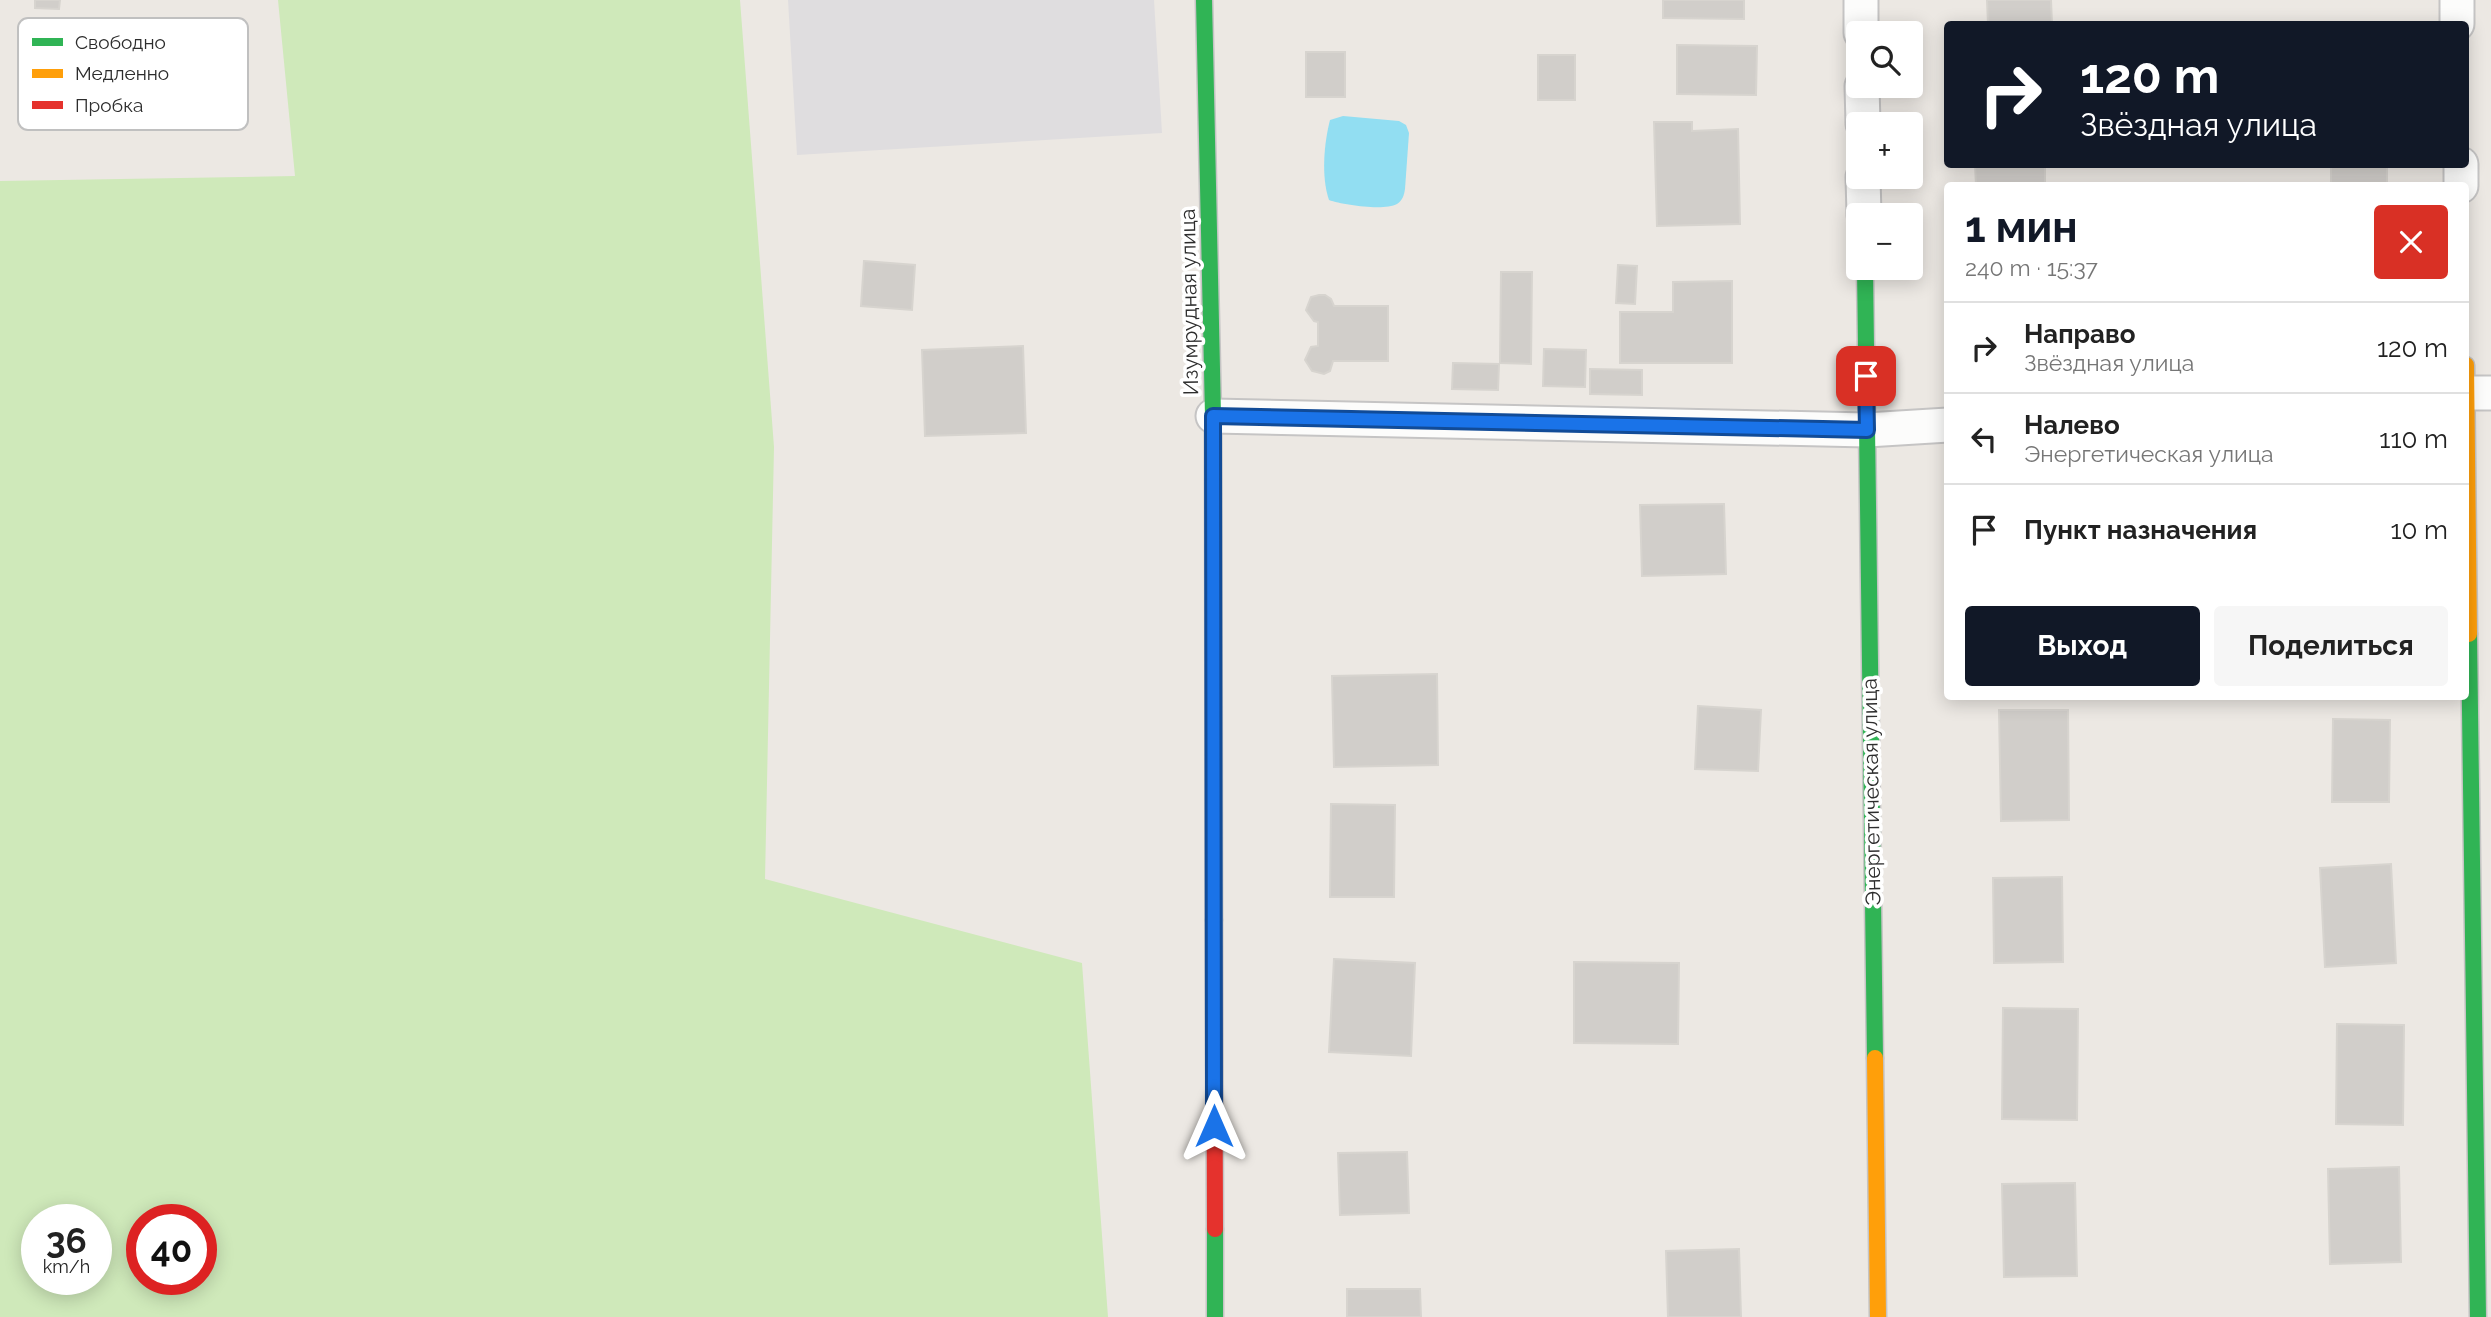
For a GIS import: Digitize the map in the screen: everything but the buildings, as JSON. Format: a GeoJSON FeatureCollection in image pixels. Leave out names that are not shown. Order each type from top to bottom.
{"type":"FeatureCollection","features":[{"type":"Feature","properties":{"kind":"street","name":"Изумрудная улица"},"geometry":{"type":"LineString","coordinates":[[1204,0],[1213,416],[1215,1317]]}},
{"type":"Feature","properties":{"kind":"street"},"geometry":{"type":"LineString","coordinates":[[1861,0],[1861,21]]}},
{"type":"Feature","properties":{"kind":"street"},"geometry":{"type":"LineString","coordinates":[[2457,0],[2457,21]]}},
{"type":"Feature","properties":{"kind":"street","name":"Энергетическая улица"},"geometry":{"type":"LineString","coordinates":[[1865,280],[1878,1317]]}},
{"type":"Feature","properties":{"kind":"street"},"geometry":{"type":"LineString","coordinates":[[2469,393],[2491,393]]}},
{"type":"Feature","properties":{"kind":"street"},"geometry":{"type":"LineString","coordinates":[[1213,416],[1867,430],[1944,425]]}},
{"type":"Feature","properties":{"kind":"street"},"geometry":{"type":"LineString","coordinates":[[2469,624],[2478,1317]]}},
{"type":"Feature","properties":{"kind":"shaded area"},"geometry":{"type":"Polygon","coordinates":[[[788,0],[1154,0],[1162,133],[797,155],[788,0]]]}},
{"type":"Feature","properties":{"kind":"green space"},"geometry":{"type":"Polygon","coordinates":[[[278,0],[740,0],[774,447],[765,879],[1082,963],[1108,1317],[0,1317],[0,181],[295,176],[278,0]]]}},
{"type":"Feature","properties":{"kind":"water"},"geometry":{"type":"Polygon","coordinates":[[[1343,116],[1399,121],[1406,125],[1409,133],[1405,189],[1397,204],[1373,207],[1329,200],[1324,171],[1326,139],[1330,120],[1343,116]]]}},
{"type":"Feature","properties":{"kind":"traffic: fast"},"geometry":{"type":"LineString","coordinates":[[1204,0],[1213,416],[1214,920]]}},
{"type":"Feature","properties":{"kind":"traffic: fast"},"geometry":{"type":"LineString","coordinates":[[1865,280],[1875,1058]]}},
{"type":"Feature","properties":{"kind":"traffic: fast"},"geometry":{"type":"LineString","coordinates":[[2469,634],[2478,1317]]}},
{"type":"Feature","properties":{"kind":"traffic: fast"},"geometry":{"type":"LineString","coordinates":[[1215,1229],[1215,1317]]}},
{"type":"Feature","properties":{"kind":"traffic: slow"},"geometry":{"type":"LineString","coordinates":[[1875,1058],[1878,1317]]}},
{"type":"Feature","properties":{"kind":"traffic: jam"},"geometry":{"type":"LineString","coordinates":[[1214,920],[1215,1229]]}},
{"type":"Feature","properties":{"kind":"route"},"geometry":{"type":"LineString","coordinates":[[1214,1126],[1213,416],[1867,430],[1866,376]]}}]}
